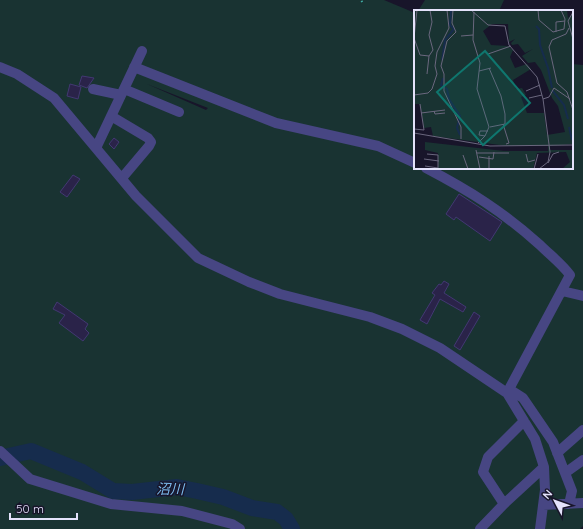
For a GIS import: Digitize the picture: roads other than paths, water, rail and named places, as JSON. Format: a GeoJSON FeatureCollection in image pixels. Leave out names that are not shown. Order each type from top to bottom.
{"type":"FeatureCollection","features":[{"type":"Feature","properties":{"kind":"street"},"geometry":{"type":"LineString","coordinates":[[96,148],[142,51]]}},
{"type":"Feature","properties":{"kind":"street"},"geometry":{"type":"LineString","coordinates":[[0,67],[29,81],[54,98],[136,196],[198,258],[280,294],[370,317],[402,329],[440,348],[507,393],[535,439],[544,467],[543,505],[540,529]]}},
{"type":"Feature","properties":{"kind":"street"},"geometry":{"type":"LineString","coordinates":[[134,67],[276,122],[378,146],[414,163]]}},
{"type":"Feature","properties":{"kind":"street"},"geometry":{"type":"LineString","coordinates":[[93,89],[122,92],[179,112]]}},
{"type":"Feature","properties":{"kind":"street"},"geometry":{"type":"LineString","coordinates":[[111,116],[148,138],[151,142],[150,146],[122,178]]}},
{"type":"Feature","properties":{"kind":"street"},"geometry":{"type":"LineString","coordinates":[[428,169],[473,193],[513,221],[562,265],[570,275],[507,393]]}},
{"type":"Feature","properties":{"kind":"street"},"geometry":{"type":"LineString","coordinates":[[562,291],[583,296]]}},
{"type":"Feature","properties":{"kind":"street"},"geometry":{"type":"LineString","coordinates":[[507,393],[512,390],[523,398],[553,442],[572,491],[569,504]]}},
{"type":"Feature","properties":{"kind":"street"},"geometry":{"type":"LineString","coordinates":[[504,504],[483,472],[488,458],[524,421]]}},
{"type":"Feature","properties":{"kind":"street"},"geometry":{"type":"LineString","coordinates":[[557,453],[583,430]]}},
{"type":"Feature","properties":{"kind":"street"},"geometry":{"type":"LineString","coordinates":[[1,452],[30,479],[111,504],[182,512],[232,524],[240,529]]}},
{"type":"Feature","properties":{"kind":"street"},"geometry":{"type":"LineString","coordinates":[[565,473],[583,460]]}},
{"type":"Feature","properties":{"kind":"street"},"geometry":{"type":"LineString","coordinates":[[481,529],[504,504],[544,467]]}},
{"type":"Feature","properties":{"kind":"street"},"geometry":{"type":"LineString","coordinates":[[543,505],[583,503]]}},
{"type":"Feature","properties":{"kind":"waterway","name":"沼川"},"geometry":{"type":"LineString","coordinates":[[0,458],[31,451],[82,472],[113,491],[132,492],[177,487],[223,497],[252,508],[277,512],[286,519],[292,529]]}}]}
